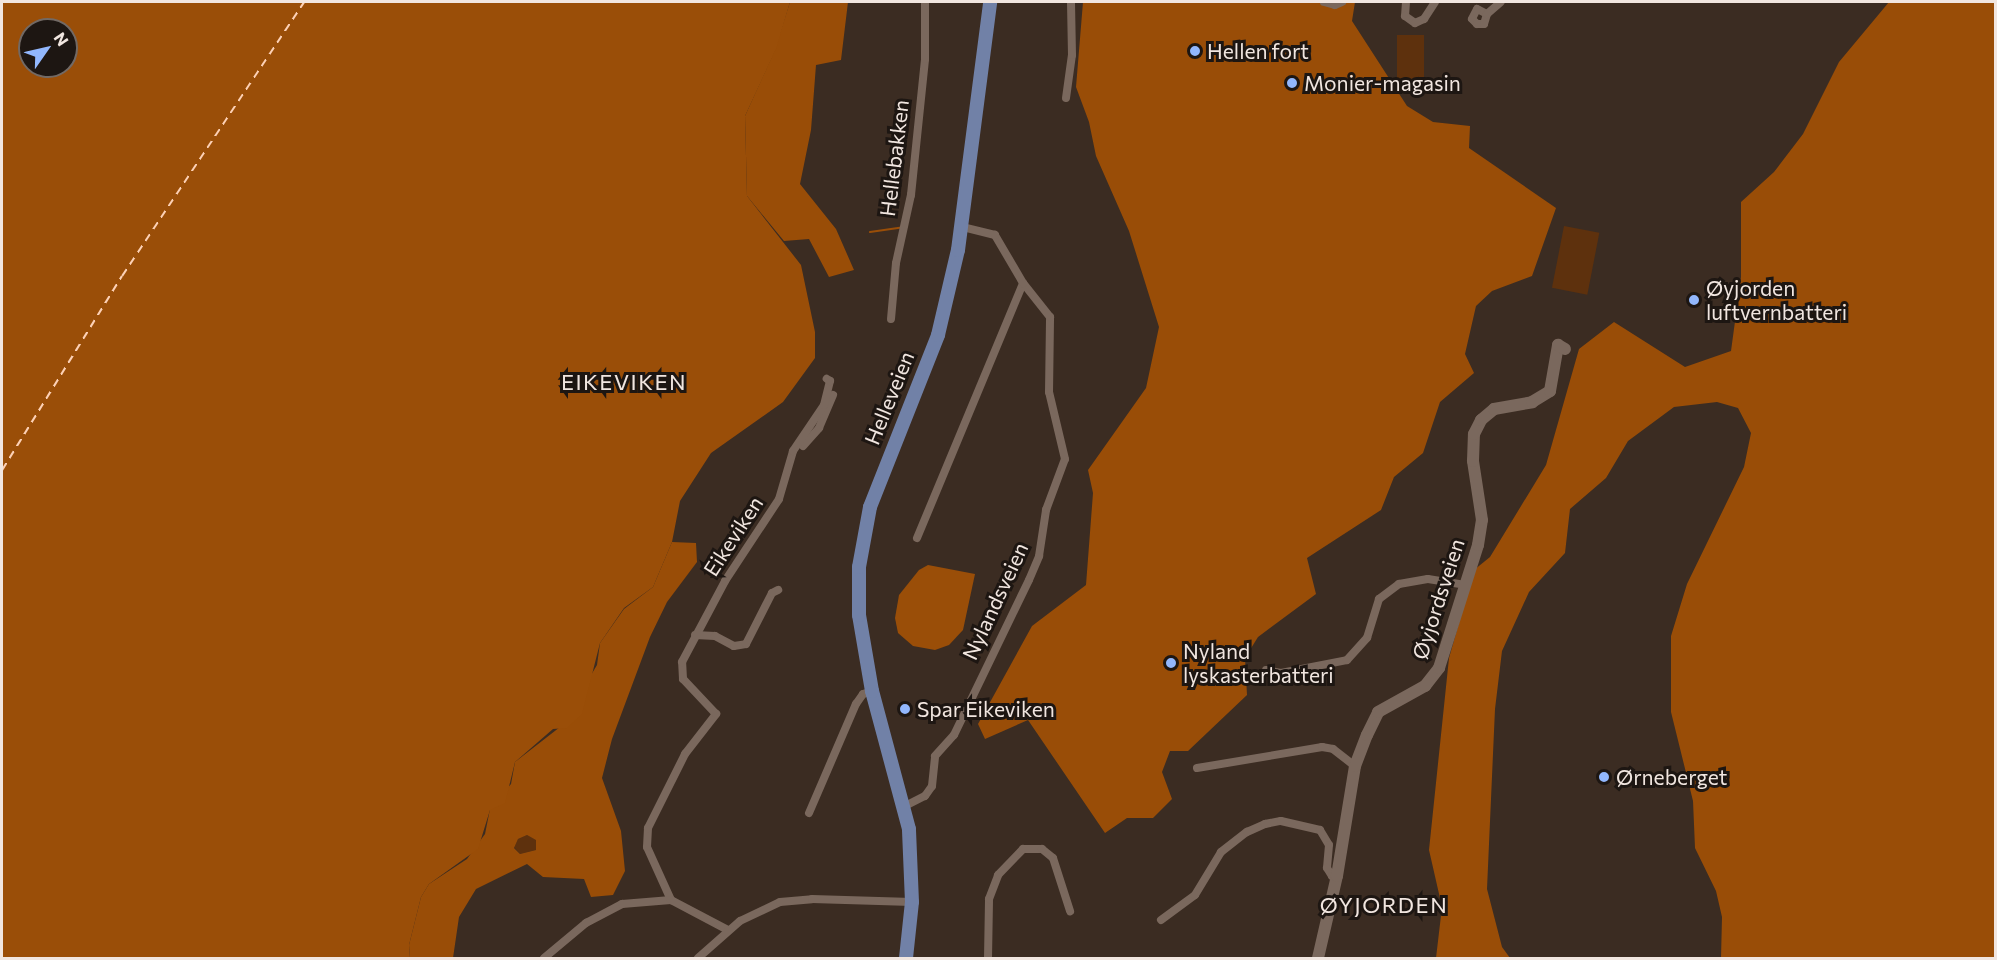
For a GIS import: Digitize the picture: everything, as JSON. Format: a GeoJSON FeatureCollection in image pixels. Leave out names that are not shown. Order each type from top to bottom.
{"type":"FeatureCollection","features":[{"type":"Feature","properties":{"kind":"main road","name":"Helleveien"},"geometry":{"type":"LineString","coordinates":[[906,958],[912,902],[905,807],[872,691],[859,615],[862,546],[883,469],[938,335],[962,228],[990,2]]}},
{"type":"Feature","properties":{"kind":"street","name":"Hellebakken"},"geometry":{"type":"LineString","coordinates":[[891,319],[896,263],[910,201],[925,59],[925,2]]}},
{"type":"Feature","properties":{"kind":"street"},"geometry":{"type":"LineString","coordinates":[[1066,98],[1072,55],[1071,2]]}},
{"type":"Feature","properties":{"kind":"street"},"geometry":{"type":"LineString","coordinates":[[1324,2],[1335,5],[1341,2]]}},
{"type":"Feature","properties":{"kind":"street"},"geometry":{"type":"LineString","coordinates":[[1406,2],[1405,16],[1415,23],[1425,17],[1434,2]]}},
{"type":"Feature","properties":{"kind":"street"},"geometry":{"type":"LineString","coordinates":[[1483,8],[1501,2]]}},
{"type":"Feature","properties":{"kind":"street","name":"Nylandsveien"},"geometry":{"type":"LineString","coordinates":[[905,807],[925,796],[932,786],[935,756],[954,735],[1035,567],[1046,510],[1065,465],[1062,435],[1049,392],[1052,324],[1047,311],[1023,284],[995,235],[962,228]]}},
{"type":"Feature","properties":{"kind":"street"},"geometry":{"type":"LineString","coordinates":[[917,538],[1023,284]]}},
{"type":"Feature","properties":{"kind":"street","name":"Øyjordsveien"},"geometry":{"type":"LineString","coordinates":[[1318,958],[1337,876],[1355,766],[1378,712],[1425,686],[1438,668],[1464,585],[1482,520],[1473,461],[1474,434],[1481,420],[1494,409],[1532,402],[1550,391],[1558,345],[1565,349]]}},
{"type":"Feature","properties":{"kind":"street","name":"Eikeviken"},"geometry":{"type":"LineString","coordinates":[[670,900],[646,838],[661,799],[685,754],[716,717],[715,710],[681,674],[684,656],[724,581],[779,499],[791,454],[820,415],[829,386],[827,379]]}},
{"type":"Feature","properties":{"kind":"street"},"geometry":{"type":"LineString","coordinates":[[791,454],[797,453],[819,428],[833,395]]}},
{"type":"Feature","properties":{"kind":"street"},"geometry":{"type":"LineString","coordinates":[[1266,670],[1281,673],[1347,660],[1367,638],[1379,599],[1399,584],[1423,578],[1464,585]]}},
{"type":"Feature","properties":{"kind":"street"},"geometry":{"type":"LineString","coordinates":[[695,634],[715,636],[734,646],[746,644],[772,593],[778,590]]}},
{"type":"Feature","properties":{"kind":"street"},"geometry":{"type":"LineString","coordinates":[[809,813],[856,704],[863,694],[872,691]]}},
{"type":"Feature","properties":{"kind":"street"},"geometry":{"type":"LineString","coordinates":[[1197,768],[1322,747],[1333,749],[1355,766]]}},
{"type":"Feature","properties":{"kind":"street"},"geometry":{"type":"LineString","coordinates":[[1161,920],[1195,895],[1221,852],[1247,832],[1265,824],[1281,821],[1320,830],[1329,845],[1327,868],[1332,876],[1337,876]]}},
{"type":"Feature","properties":{"kind":"street"},"geometry":{"type":"LineString","coordinates":[[992,958],[989,899],[998,875],[1023,849],[1042,849],[1053,858],[1070,911]]}},
{"type":"Feature","properties":{"kind":"street"},"geometry":{"type":"LineString","coordinates":[[698,958],[728,930],[759,910],[780,902],[812,899],[912,902]]}},
{"type":"Feature","properties":{"kind":"street"},"geometry":{"type":"LineString","coordinates":[[544,958],[604,910],[622,904],[670,900],[728,930]]}},
{"type":"Feature","properties":{"kind":"shaded area"},"geometry":{"type":"Polygon","coordinates":[[[2,2],[790,2],[776,49],[745,116],[747,196],[801,265],[815,332],[815,358],[783,402],[711,453],[680,501],[672,542],[653,587],[624,608],[600,643],[582,714],[567,728],[553,729],[515,762],[505,803],[490,810],[478,849],[429,884],[421,897],[409,945],[410,958],[2,958],[2,2]]]}},
{"type":"Feature","properties":{"kind":"shaded area"},"geometry":{"type":"Polygon","coordinates":[[[790,2],[848,2],[841,60],[816,65],[811,130],[800,184],[836,229],[854,270],[829,277],[809,239],[784,241],[747,196],[745,116],[774,52],[790,2]]]}},
{"type":"Feature","properties":{"kind":"shaded area"},"geometry":{"type":"Polygon","coordinates":[[[1083,2],[1355,2],[1352,21],[1407,106],[1433,122],[1470,126],[1469,148],[1556,208],[1532,276],[1492,291],[1476,306],[1465,354],[1474,373],[1440,402],[1423,453],[1394,477],[1381,510],[1307,558],[1316,594],[1258,637],[1245,658],[1247,695],[1188,751],[1170,751],[1162,772],[1172,799],[1153,818],[1127,818],[1105,833],[1028,720],[985,739],[978,724],[1032,626],[1086,585],[1093,493],[1088,470],[1146,388],[1159,327],[1129,231],[1096,156],[1089,122],[1076,87],[1083,2]]]}},
{"type":"Feature","properties":{"kind":"shaded area"},"geometry":{"type":"Polygon","coordinates":[[[1889,2],[1995,2],[1995,958],[1721,958],[1722,917],[1716,891],[1695,848],[1693,801],[1671,712],[1671,636],[1687,584],[1744,467],[1751,433],[1738,408],[1717,402],[1674,407],[1628,441],[1606,478],[1570,509],[1565,553],[1529,592],[1502,651],[1495,709],[1487,889],[1502,947],[1510,958],[1436,958],[1442,907],[1429,850],[1449,658],[1474,570],[1490,557],[1546,465],[1579,349],[1614,322],[1685,367],[1731,351],[1741,277],[1741,202],[1774,172],[1803,134],[1839,62],[1889,2]]]}},
{"type":"Feature","properties":{"kind":"shaded area"},"geometry":{"type":"Polygon","coordinates":[[[1397,35],[1424,35],[1424,87],[1397,87],[1397,35]]]}},
{"type":"Feature","properties":{"kind":"shaded area"},"geometry":{"type":"Polygon","coordinates":[[[1564,226],[1599,233],[1587,295],[1552,288],[1564,226]]]}},
{"type":"Feature","properties":{"kind":"shaded area"},"geometry":{"type":"Polygon","coordinates":[[[672,542],[696,543],[697,562],[667,602],[650,637],[612,739],[602,778],[621,831],[625,871],[613,895],[591,897],[584,879],[543,877],[527,864],[476,889],[459,917],[453,958],[410,958],[409,945],[421,897],[429,884],[467,859],[485,834],[490,809],[511,784],[515,762],[560,727],[597,665],[600,643],[624,609],[653,587],[672,542]],[[527,835],[518,839],[514,848],[520,854],[536,850],[536,840],[527,835]]]}},
{"type":"Feature","properties":{"kind":"shaded area"},"geometry":{"type":"Polygon","coordinates":[[[928,565],[975,574],[963,630],[949,645],[935,650],[913,646],[898,633],[895,618],[899,595],[919,570],[928,565]]]}},
{"type":"Feature","properties":{"kind":"shaded area"},"geometry":{"type":"Polygon","coordinates":[[[527,835],[537,840],[536,850],[520,854],[514,847],[518,839],[527,835]]]}},
{"type":"Feature","properties":{"kind":"waterway"},"geometry":{"type":"LineString","coordinates":[[870,232],[900,228]]}},
{"type":"Feature","properties":{"kind":"ferry route"},"geometry":{"type":"LineString","coordinates":[[2,470],[122,276],[304,2]]}},
{"type":"Feature","properties":{"kind":"place","name":"Hellen fort"},"geometry":{"type":"Point","coordinates":[1195,51]}},
{"type":"Feature","properties":{"kind":"place","name":"Monier-magasin"},"geometry":{"type":"Point","coordinates":[1292,83]}},
{"type":"Feature","properties":{"kind":"place","name":"Øyjorden luftvernbatteri"},"geometry":{"type":"Point","coordinates":[1694,300]}},
{"type":"Feature","properties":{"kind":"place","name":"Nyland lyskasterbatteri"},"geometry":{"type":"Point","coordinates":[1171,663]}},
{"type":"Feature","properties":{"kind":"place","name":"Spar Eikeviken"},"geometry":{"type":"Point","coordinates":[905,709]}},
{"type":"Feature","properties":{"kind":"place","name":"Ørneberget"},"geometry":{"type":"Point","coordinates":[1604,777]}},
{"type":"Feature","properties":{"kind":"district","name":"EIKEVIKEN"},"geometry":{"type":"Point","coordinates":[624,382]}},
{"type":"Feature","properties":{"kind":"district","name":"ØYJORDEN"},"geometry":{"type":"Point","coordinates":[1384,905]}}]}
